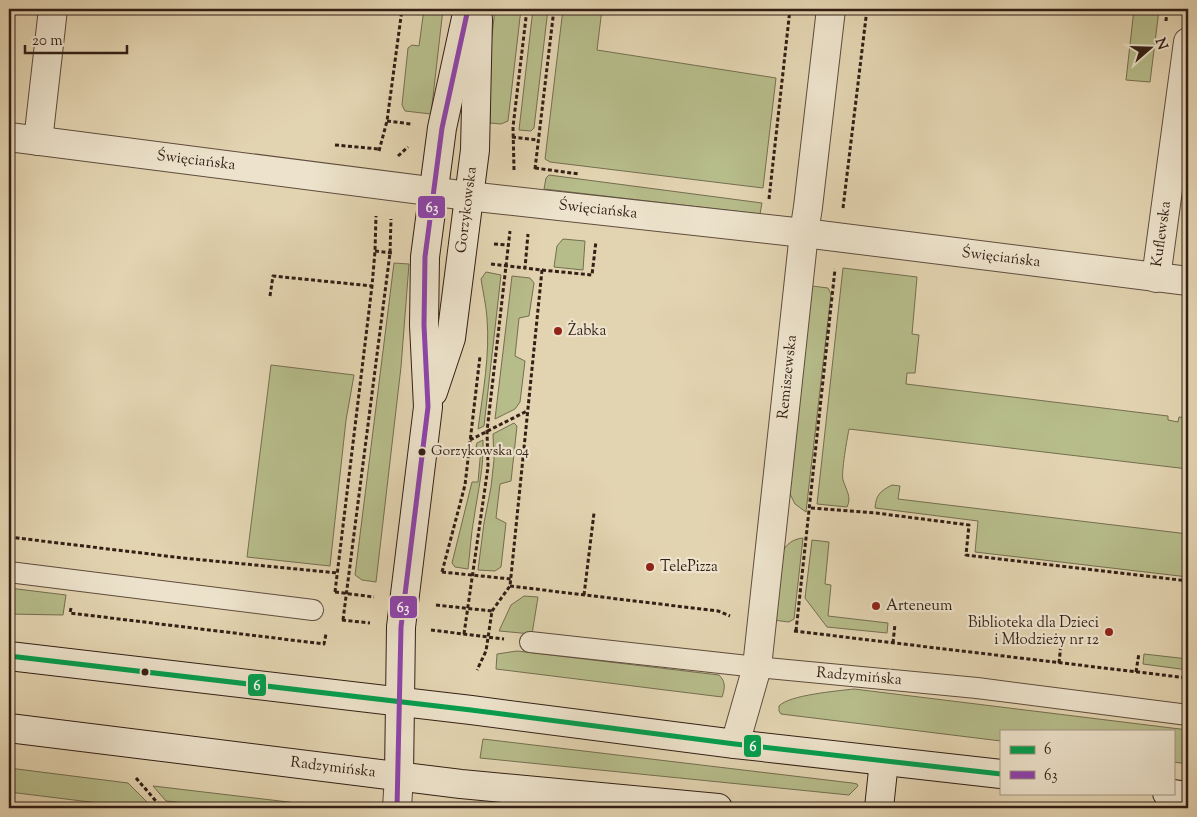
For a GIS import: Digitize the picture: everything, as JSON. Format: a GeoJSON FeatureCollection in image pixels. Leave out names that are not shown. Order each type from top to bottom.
{"type":"FeatureCollection","features":[{"type":"Feature","properties":{"kind":"street"},"geometry":{"type":"LineString","coordinates":[[38,140],[53,9]]}},
{"type":"Feature","properties":{"kind":"street","name":"Gorzykowska"},"geometry":{"type":"LineString","coordinates":[[397,808],[401,627],[428,407],[424,325],[425,257],[442,128],[468,9]]}},
{"type":"Feature","properties":{"kind":"street","name":"Gorzykowska"},"geometry":{"type":"LineString","coordinates":[[428,407],[451,338],[476,132],[478,9]]}},
{"type":"Feature","properties":{"kind":"street","name":"Remiszewska"},"geometry":{"type":"LineString","coordinates":[[735,744],[757,667],[804,233],[831,9]]}},
{"type":"Feature","properties":{"kind":"street","name":"Kuflewska"},"geometry":{"type":"LineString","coordinates":[[1156,278],[1188,42]]}},
{"type":"Feature","properties":{"kind":"street","name":"Święciańska"},"geometry":{"type":"LineString","coordinates":[[9,137],[433,192],[839,237],[1188,281]]}},
{"type":"Feature","properties":{"kind":"street"},"geometry":{"type":"LineString","coordinates":[[9,656],[735,744],[1000,774]]}},
{"type":"Feature","properties":{"kind":"street","name":"Radzymińska"},"geometry":{"type":"LineString","coordinates":[[9,728],[399,776],[718,808]]}},
{"type":"Feature","properties":{"kind":"street"},"geometry":{"type":"LineString","coordinates":[[879,808],[884,761]]}},
{"type":"Feature","properties":{"kind":"street"},"geometry":{"type":"LineString","coordinates":[[1174,794],[1188,796]]}},
{"type":"Feature","properties":{"kind":"lane"},"geometry":{"type":"LineString","coordinates":[[9,572],[313,610]]}},
{"type":"Feature","properties":{"kind":"lane","name":"Radzymińska"},"geometry":{"type":"LineString","coordinates":[[530,642],[757,667],[977,688],[1188,714]]}},
{"type":"Feature","properties":{"kind":"path"},"geometry":{"type":"LineString","coordinates":[[379,156],[387,121],[402,9]]}},
{"type":"Feature","properties":{"kind":"path"},"geometry":{"type":"LineString","coordinates":[[514,172],[513,137],[527,9]]}},
{"type":"Feature","properties":{"kind":"path"},"geometry":{"type":"LineString","coordinates":[[534,175],[554,9]]}},
{"type":"Feature","properties":{"kind":"path"},"geometry":{"type":"LineString","coordinates":[[766,229],[790,9]]}},
{"type":"Feature","properties":{"kind":"path"},"geometry":{"type":"LineString","coordinates":[[796,631],[811,508],[839,237],[867,9]]}},
{"type":"Feature","properties":{"kind":"path"},"geometry":{"type":"LineString","coordinates":[[1165,28],[1167,9]]}},
{"type":"Feature","properties":{"kind":"path"},"geometry":{"type":"LineString","coordinates":[[504,136],[538,140]]}},
{"type":"Feature","properties":{"kind":"path"},"geometry":{"type":"LineString","coordinates":[[376,213],[372,286],[338,573],[333,592],[378,598]]}},
{"type":"Feature","properties":{"kind":"path"},"geometry":{"type":"LineString","coordinates":[[343,620],[390,253],[391,216]]}},
{"type":"Feature","properties":{"kind":"path"},"geometry":{"type":"LineString","coordinates":[[525,268],[529,227]]}},
{"type":"Feature","properties":{"kind":"path"},"geometry":{"type":"LineString","coordinates":[[464,634],[488,467],[487,431],[510,230]]}},
{"type":"Feature","properties":{"kind":"path"},"geometry":{"type":"LineString","coordinates":[[488,264],[592,275],[596,235]]}},
{"type":"Feature","properties":{"kind":"path"},"geometry":{"type":"LineString","coordinates":[[477,670],[486,651],[492,611],[510,586],[542,270]]}},
{"type":"Feature","properties":{"kind":"path"},"geometry":{"type":"LineString","coordinates":[[270,296],[273,276],[372,286]]}},
{"type":"Feature","properties":{"kind":"path"},"geometry":{"type":"LineString","coordinates":[[440,580],[465,485],[480,359]]}},
{"type":"Feature","properties":{"kind":"path"},"geometry":{"type":"LineString","coordinates":[[470,440],[528,411]]}},
{"type":"Feature","properties":{"kind":"path"},"geometry":{"type":"LineString","coordinates":[[811,508],[876,513],[970,525],[966,555],[1188,581]]}},
{"type":"Feature","properties":{"kind":"path"},"geometry":{"type":"LineString","coordinates":[[584,595],[594,513]]}},
{"type":"Feature","properties":{"kind":"path"},"geometry":{"type":"LineString","coordinates":[[9,537],[338,573]]}},
{"type":"Feature","properties":{"kind":"path"},"geometry":{"type":"LineString","coordinates":[[80,546],[70,613],[324,644],[327,627]]}},
{"type":"Feature","properties":{"kind":"path"},"geometry":{"type":"LineString","coordinates":[[442,572],[511,579]]}},
{"type":"Feature","properties":{"kind":"path"},"geometry":{"type":"LineString","coordinates":[[510,586],[718,611],[762,627],[1188,678]]}},
{"type":"Feature","properties":{"kind":"path"},"geometry":{"type":"LineString","coordinates":[[436,605],[437,597]]}},
{"type":"Feature","properties":{"kind":"path"},"geometry":{"type":"LineString","coordinates":[[431,605],[492,611]]}},
{"type":"Feature","properties":{"kind":"path"},"geometry":{"type":"LineString","coordinates":[[893,643],[895,624]]}},
{"type":"Feature","properties":{"kind":"path"},"geometry":{"type":"LineString","coordinates":[[1059,663],[1061,644]]}},
{"type":"Feature","properties":{"kind":"path"},"geometry":{"type":"LineString","coordinates":[[1136,672],[1139,653]]}},
{"type":"Feature","properties":{"kind":"path"},"geometry":{"type":"LineString","coordinates":[[136,778],[162,808]]}},
{"type":"Feature","properties":{"kind":"green space"},"geometry":{"type":"Polygon","coordinates":[[[424,9],[443,9],[431,114],[405,111],[402,105],[408,48],[412,45],[419,46],[424,9]]]}},
{"type":"Feature","properties":{"kind":"green space"},"geometry":{"type":"Polygon","coordinates":[[[495,9],[521,9],[508,121],[501,124],[490,123],[491,44],[495,9]]]}},
{"type":"Feature","properties":{"kind":"green space"},"geometry":{"type":"Polygon","coordinates":[[[533,9],[548,9],[534,128],[531,131],[519,130],[533,9]]]}},
{"type":"Feature","properties":{"kind":"green space"},"geometry":{"type":"Polygon","coordinates":[[[563,9],[602,9],[597,50],[776,78],[763,188],[550,162],[545,159],[563,9]]]}},
{"type":"Feature","properties":{"kind":"green space"},"geometry":{"type":"Polygon","coordinates":[[[1134,9],[1159,10],[1150,82],[1126,80],[1134,9]]]}},
{"type":"Feature","properties":{"kind":"green space"},"geometry":{"type":"Polygon","coordinates":[[[549,175],[762,203],[760,214],[544,189],[546,178],[549,175]]]}},
{"type":"Feature","properties":{"kind":"green space"},"geometry":{"type":"Polygon","coordinates":[[[563,239],[585,241],[583,270],[554,267],[557,246],[563,239]]]}},
{"type":"Feature","properties":{"kind":"green space"},"geometry":{"type":"Polygon","coordinates":[[[394,263],[409,264],[401,367],[376,582],[362,580],[355,575],[394,263]]]}},
{"type":"Feature","properties":{"kind":"green space"},"geometry":{"type":"Polygon","coordinates":[[[843,268],[917,277],[912,334],[919,335],[915,373],[907,373],[906,384],[1168,416],[1168,420],[1178,422],[1179,417],[1188,418],[1188,469],[849,429],[844,456],[843,476],[849,497],[847,507],[817,504],[843,268]]]}},
{"type":"Feature","properties":{"kind":"green space"},"geometry":{"type":"Polygon","coordinates":[[[486,272],[501,275],[484,426],[478,429],[488,346],[487,313],[481,279],[486,272]]]}},
{"type":"Feature","properties":{"kind":"green space"},"geometry":{"type":"Polygon","coordinates":[[[512,276],[530,278],[534,283],[529,316],[519,318],[515,356],[525,361],[520,402],[515,409],[495,419],[512,276]]]}},
{"type":"Feature","properties":{"kind":"green space"},"geometry":{"type":"Polygon","coordinates":[[[812,286],[828,288],[831,294],[806,512],[795,504],[789,492],[812,286]]]}},
{"type":"Feature","properties":{"kind":"green space"},"geometry":{"type":"Polygon","coordinates":[[[271,365],[354,375],[346,420],[330,566],[247,557],[271,365]]]}},
{"type":"Feature","properties":{"kind":"green space"},"geometry":{"type":"Polygon","coordinates":[[[514,423],[517,426],[511,481],[500,484],[496,518],[506,523],[501,567],[495,571],[478,570],[494,460],[493,434],[514,423]]]}},
{"type":"Feature","properties":{"kind":"green space"},"geometry":{"type":"Polygon","coordinates":[[[483,440],[482,469],[468,569],[455,567],[452,563],[472,482],[478,482],[481,448],[476,447],[477,443],[483,440]]]}},
{"type":"Feature","properties":{"kind":"green space"},"geometry":{"type":"Polygon","coordinates":[[[892,485],[900,486],[898,499],[1188,534],[1188,577],[975,552],[978,521],[875,508],[879,494],[892,485]]]}},
{"type":"Feature","properties":{"kind":"green space"},"geometry":{"type":"Polygon","coordinates":[[[803,538],[794,619],[789,622],[773,620],[782,553],[790,542],[803,538]]]}},
{"type":"Feature","properties":{"kind":"green space"},"geometry":{"type":"Polygon","coordinates":[[[812,540],[829,542],[825,584],[831,585],[828,616],[888,623],[887,633],[827,627],[805,598],[812,540]]]}},
{"type":"Feature","properties":{"kind":"green space"},"geometry":{"type":"Polygon","coordinates":[[[9,588],[66,595],[63,615],[9,614],[9,588]]]}},
{"type":"Feature","properties":{"kind":"green space"},"geometry":{"type":"Polygon","coordinates":[[[524,596],[538,597],[532,634],[499,631],[511,605],[524,596]]]}},
{"type":"Feature","properties":{"kind":"green space"},"geometry":{"type":"Polygon","coordinates":[[[517,651],[719,675],[724,683],[724,691],[722,697],[496,669],[497,654],[517,651]]]}},
{"type":"Feature","properties":{"kind":"green space"},"geometry":{"type":"Polygon","coordinates":[[[1144,654],[1188,659],[1188,670],[1143,664],[1144,654]]]}},
{"type":"Feature","properties":{"kind":"green space"},"geometry":{"type":"Polygon","coordinates":[[[854,689],[1188,730],[1188,764],[1174,762],[1174,730],[1000,730],[1000,741],[781,714],[779,711],[779,706],[784,702],[814,694],[854,689]]]}},
{"type":"Feature","properties":{"kind":"green space"},"geometry":{"type":"Polygon","coordinates":[[[483,739],[852,783],[858,786],[849,795],[480,758],[483,739]]]}},
{"type":"Feature","properties":{"kind":"green space"},"geometry":{"type":"Polygon","coordinates":[[[9,768],[128,783],[153,808],[98,808],[98,803],[9,792],[9,768]]]}},
{"type":"Feature","properties":{"kind":"green space"},"geometry":{"type":"Polygon","coordinates":[[[153,786],[339,808],[239,808],[166,801],[153,786]]]}},
{"type":"Feature","properties":{"kind":"transit line","name":"63"},"geometry":{"type":"LineString","coordinates":[[397,808],[401,627],[428,407],[424,325],[425,257],[442,128],[468,9]]}},
{"type":"Feature","properties":{"kind":"transit line","name":"6"},"geometry":{"type":"LineString","coordinates":[[9,656],[471,710],[735,744],[1000,774]]}},
{"type":"Feature","properties":{"kind":"place","name":"Żabka"},"geometry":{"type":"Point","coordinates":[558,331]}},
{"type":"Feature","properties":{"kind":"place","name":"Gorzykowska 04"},"geometry":{"type":"Point","coordinates":[422,452]}},
{"type":"Feature","properties":{"kind":"place","name":"TelePizza"},"geometry":{"type":"Point","coordinates":[650,567]}},
{"type":"Feature","properties":{"kind":"place","name":"Arteneum"},"geometry":{"type":"Point","coordinates":[876,606]}},
{"type":"Feature","properties":{"kind":"place","name":"Biblioteka dla Dzieci i Młodzieży nr 12"},"geometry":{"type":"Point","coordinates":[1109,632]}}]}
